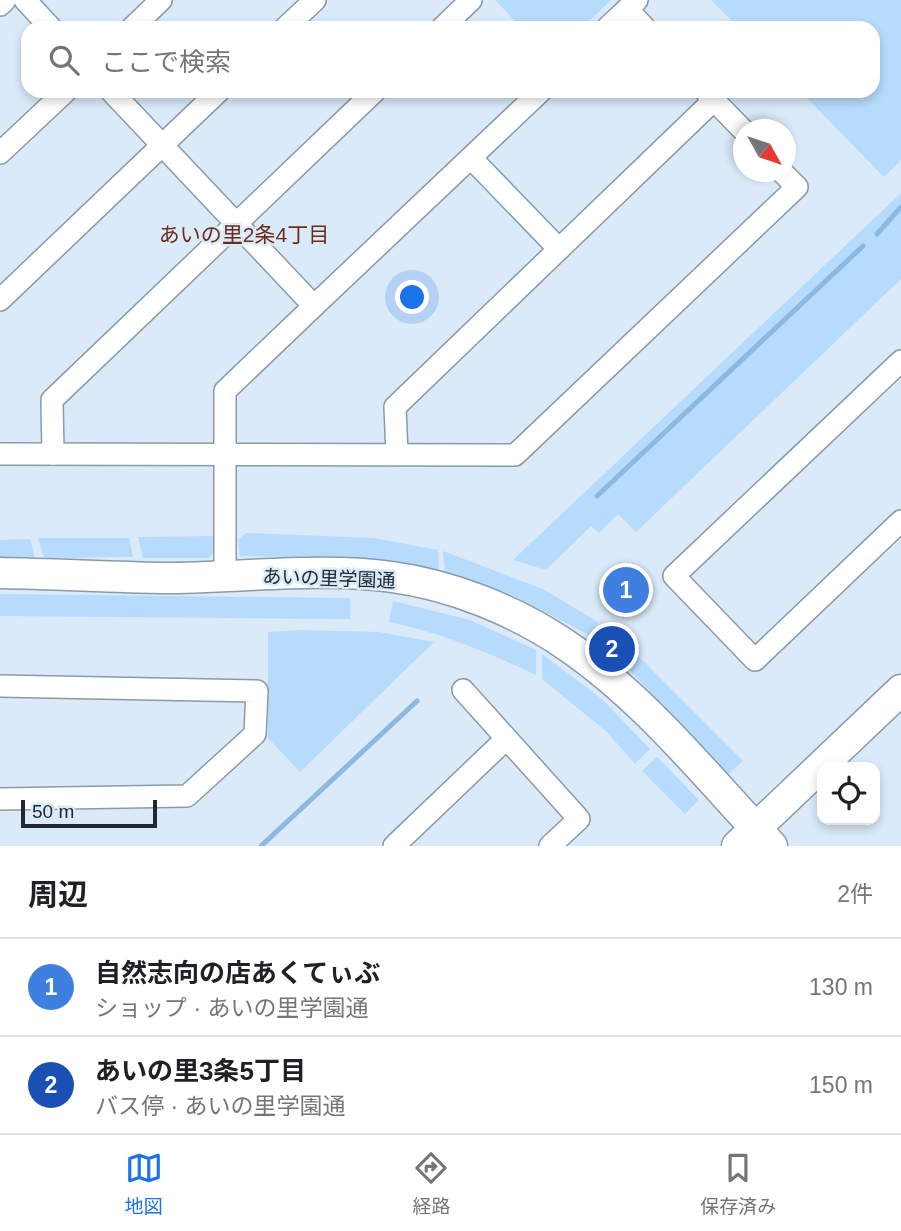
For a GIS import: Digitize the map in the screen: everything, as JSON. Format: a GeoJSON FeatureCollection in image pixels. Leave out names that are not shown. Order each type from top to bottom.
{"type":"FeatureCollection","features":[{"type":"Feature","properties":{"kind":"street"},"geometry":{"type":"LineString","coordinates":[[0,5],[5,0]]}},
{"type":"Feature","properties":{"kind":"street"},"geometry":{"type":"LineString","coordinates":[[25,0],[44,21]]}},
{"type":"Feature","properties":{"kind":"street"},"geometry":{"type":"LineString","coordinates":[[139,21],[161,0]]}},
{"type":"Feature","properties":{"kind":"street"},"geometry":{"type":"LineString","coordinates":[[292,21],[315,0]]}},
{"type":"Feature","properties":{"kind":"street"},"geometry":{"type":"LineString","coordinates":[[449,21],[471,0]]}},
{"type":"Feature","properties":{"kind":"street"},"geometry":{"type":"LineString","coordinates":[[615,21],[632,5],[641,21]]}},
{"type":"Feature","properties":{"kind":"street"},"geometry":{"type":"LineString","coordinates":[[0,153],[58,98]]}},
{"type":"Feature","properties":{"kind":"street"},"geometry":{"type":"LineString","coordinates":[[117,98],[314,306]]}},
{"type":"Feature","properties":{"kind":"street"},"geometry":{"type":"LineString","coordinates":[[0,300],[211,98]]}},
{"type":"Feature","properties":{"kind":"street"},"geometry":{"type":"LineString","coordinates":[[53,454],[52,400],[368,98]]}},
{"type":"Feature","properties":{"kind":"street"},"geometry":{"type":"LineString","coordinates":[[225,576],[225,391],[534,98]]}},
{"type":"Feature","properties":{"kind":"street"},"geometry":{"type":"LineString","coordinates":[[397,454],[395,407],[559,250],[708,98]]}},
{"type":"Feature","properties":{"kind":"street"},"geometry":{"type":"LineString","coordinates":[[712,98],[733,120]]}},
{"type":"Feature","properties":{"kind":"street"},"geometry":{"type":"LineString","coordinates":[[471,158],[559,250]]}},
{"type":"Feature","properties":{"kind":"street"},"geometry":{"type":"LineString","coordinates":[[0,454],[515,455],[797,187],[792,182]]}},
{"type":"Feature","properties":{"kind":"street"},"geometry":{"type":"LineString","coordinates":[[901,361],[674,576],[755,660],[901,521]]}},
{"type":"Feature","properties":{"kind":"street","name":"あいの里学園通"},"geometry":{"type":"LineString","coordinates":[[0,573],[391,577],[450,591],[506,612],[562,642],[604,673],[643,709],[754,840]]}},
{"type":"Feature","properties":{"kind":"street"},"geometry":{"type":"LineString","coordinates":[[0,687],[257,691],[256,734],[187,796],[0,799]]}},
{"type":"Feature","properties":{"kind":"street"},"geometry":{"type":"LineString","coordinates":[[463,690],[579,819],[550,846]]}},
{"type":"Feature","properties":{"kind":"street"},"geometry":{"type":"LineString","coordinates":[[754,840],[901,690]]}},
{"type":"Feature","properties":{"kind":"street"},"geometry":{"type":"LineString","coordinates":[[394,846],[506,739]]}},
{"type":"Feature","properties":{"kind":"shaded area"},"geometry":{"type":"Polygon","coordinates":[[[495,0],[611,0],[589,21],[515,21],[495,0]]]}},
{"type":"Feature","properties":{"kind":"shaded area"},"geometry":{"type":"Polygon","coordinates":[[[711,0],[901,0],[901,160],[884,177],[807,98],[880,98],[880,21],[732,21],[711,0]]]}},
{"type":"Feature","properties":{"kind":"shaded area"},"geometry":{"type":"Polygon","coordinates":[[[901,193],[901,279],[636,532],[618,514],[599,533],[591,526],[546,570],[513,560],[901,193]]]}},
{"type":"Feature","properties":{"kind":"shaded area"},"geometry":{"type":"Polygon","coordinates":[[[246,533],[374,538],[438,550],[439,571],[373,559],[240,556],[238,540],[246,533]]]}},
{"type":"Feature","properties":{"kind":"shaded area"},"geometry":{"type":"Polygon","coordinates":[[[214,536],[214,552],[209,558],[143,558],[138,537],[214,536]]]}},
{"type":"Feature","properties":{"kind":"shaded area"},"geometry":{"type":"Polygon","coordinates":[[[38,538],[129,538],[133,557],[44,558],[38,538]]]}},
{"type":"Feature","properties":{"kind":"shaded area"},"geometry":{"type":"Polygon","coordinates":[[[30,539],[35,558],[0,559],[0,540],[30,539]]]}},
{"type":"Feature","properties":{"kind":"shaded area"},"geometry":{"type":"Polygon","coordinates":[[[443,551],[543,589],[598,622],[591,636],[506,592],[445,573],[443,551]]]}},
{"type":"Feature","properties":{"kind":"shaded area"},"geometry":{"type":"Polygon","coordinates":[[[0,594],[350,598],[350,619],[0,616],[0,594]]]}},
{"type":"Feature","properties":{"kind":"shaded area"},"geometry":{"type":"Polygon","coordinates":[[[393,601],[470,620],[536,650],[536,675],[464,644],[389,622],[393,601]]]}},
{"type":"Feature","properties":{"kind":"shaded area"},"geometry":{"type":"Polygon","coordinates":[[[268,632],[379,632],[434,642],[300,772],[268,738],[268,632]]]}},
{"type":"Feature","properties":{"kind":"shaded area"},"geometry":{"type":"Polygon","coordinates":[[[635,653],[743,761],[727,775],[625,665],[635,653]]]}},
{"type":"Feature","properties":{"kind":"shaded area"},"geometry":{"type":"Polygon","coordinates":[[[542,654],[602,699],[650,749],[635,764],[607,732],[542,679],[542,654]]]}},
{"type":"Feature","properties":{"kind":"shaded area"},"geometry":{"type":"Polygon","coordinates":[[[657,757],[699,800],[685,814],[642,771],[657,757]]]}},
{"type":"Feature","properties":{"kind":"waterway"},"geometry":{"type":"LineString","coordinates":[[877,234],[901,207]]}},
{"type":"Feature","properties":{"kind":"waterway"},"geometry":{"type":"LineString","coordinates":[[597,496],[863,246]]}},
{"type":"Feature","properties":{"kind":"waterway"},"geometry":{"type":"LineString","coordinates":[[261,846],[417,701]]}},
{"type":"Feature","properties":{"kind":"place","name":"自然志向の店あくてぃぶ"},"geometry":{"type":"Point","coordinates":[626,590]}},
{"type":"Feature","properties":{"kind":"place","name":"あいの里3条5丁目"},"geometry":{"type":"Point","coordinates":[612,649]}},
{"type":"Feature","properties":{"kind":"district","name":"あいの里2条4丁目"},"geometry":{"type":"Point","coordinates":[244,235]}}]}
